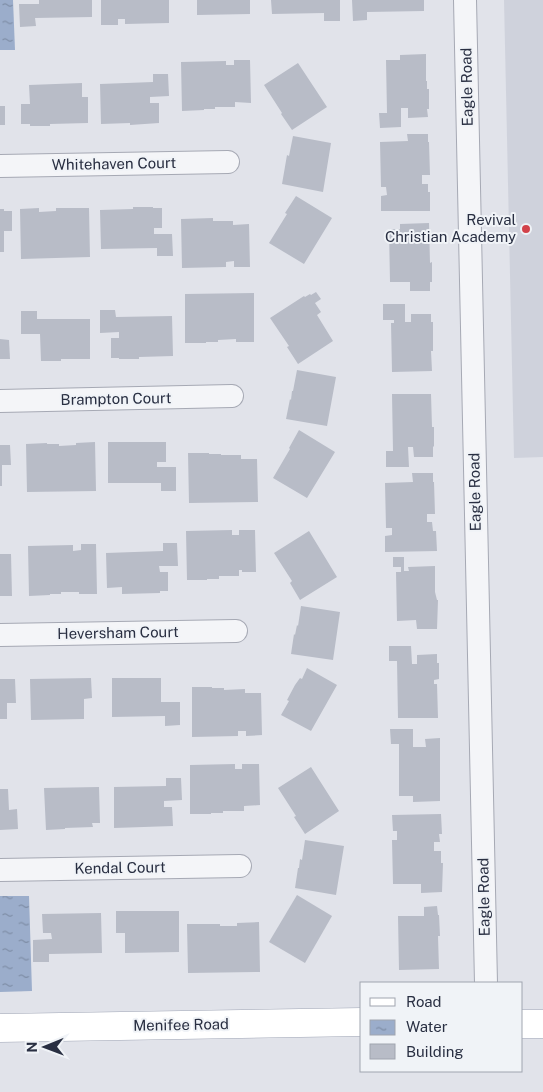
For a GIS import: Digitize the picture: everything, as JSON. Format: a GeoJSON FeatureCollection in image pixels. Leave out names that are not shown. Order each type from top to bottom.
{"type":"FeatureCollection","features":[{"type":"Feature","properties":{"kind":"main road","name":"Menifee Road"},"geometry":{"type":"LineString","coordinates":[[0,1028],[360,1022]]}},
{"type":"Feature","properties":{"kind":"main road"},"geometry":{"type":"LineString","coordinates":[[523,1024],[543,1024]]}},
{"type":"Feature","properties":{"kind":"street","name":"Eagle Road"},"geometry":{"type":"LineString","coordinates":[[465,0],[486,982]]}},
{"type":"Feature","properties":{"kind":"street","name":"Whitehaven Court"},"geometry":{"type":"LineString","coordinates":[[0,166],[228,162]]}},
{"type":"Feature","properties":{"kind":"street","name":"Brampton Court"},"geometry":{"type":"LineString","coordinates":[[0,401],[232,396]]}},
{"type":"Feature","properties":{"kind":"street","name":"Heversham Court"},"geometry":{"type":"LineString","coordinates":[[0,635],[236,630]]}},
{"type":"Feature","properties":{"kind":"street","name":"Kendal Court"},"geometry":{"type":"LineString","coordinates":[[0,870],[240,866]]}},
{"type":"Feature","properties":{"kind":"shaded area","name":"Revival Christian Academy"},"geometry":{"type":"Polygon","coordinates":[[[504,0],[543,0],[543,457],[514,458],[504,0]]]}},
{"type":"Feature","properties":{"kind":"water"},"geometry":{"type":"Polygon","coordinates":[[[0,0],[13,0],[15,50],[0,50],[0,0]]]}},
{"type":"Feature","properties":{"kind":"water"},"geometry":{"type":"Polygon","coordinates":[[[0,896],[29,896],[32,991],[0,992],[0,896]]]}},
{"type":"Feature","properties":{"kind":"building"},"geometry":{"type":"Polygon","coordinates":[[[39,0],[92,0],[92,17],[35,18],[36,26],[20,27],[19,4],[39,4],[39,0]]]}},
{"type":"Feature","properties":{"kind":"building"},"geometry":{"type":"Polygon","coordinates":[[[101,0],[169,0],[169,23],[125,24],[125,19],[118,19],[118,25],[101,25],[101,0]]]}},
{"type":"Feature","properties":{"kind":"building"},"geometry":{"type":"Polygon","coordinates":[[[197,0],[250,0],[250,14],[197,15],[197,0]]]}},
{"type":"Feature","properties":{"kind":"building"},"geometry":{"type":"Polygon","coordinates":[[[271,0],[340,0],[340,21],[324,21],[324,13],[272,14],[271,0]]]}},
{"type":"Feature","properties":{"kind":"building"},"geometry":{"type":"Polygon","coordinates":[[[352,0],[424,0],[424,11],[367,12],[367,20],[353,21],[352,0]]]}},
{"type":"Feature","properties":{"kind":"building"},"geometry":{"type":"Polygon","coordinates":[[[426,54],[426,81],[427,89],[429,89],[428,117],[408,118],[408,108],[401,108],[401,127],[380,128],[379,113],[387,113],[386,60],[400,60],[400,55],[426,54]]]}},
{"type":"Feature","properties":{"kind":"building"},"geometry":{"type":"Polygon","coordinates":[[[234,60],[250,60],[251,103],[235,102],[235,107],[215,107],[215,109],[182,111],[181,62],[226,61],[226,65],[234,65],[234,60]]]}},
{"type":"Feature","properties":{"kind":"building"},"geometry":{"type":"Polygon","coordinates":[[[298,63],[327,107],[292,130],[264,85],[298,63]]]}},
{"type":"Feature","properties":{"kind":"building"},"geometry":{"type":"Polygon","coordinates":[[[153,74],[168,74],[169,96],[150,97],[150,103],[159,103],[159,123],[101,124],[100,84],[153,82],[153,74]]]}},
{"type":"Feature","properties":{"kind":"building"},"geometry":{"type":"Polygon","coordinates":[[[82,83],[82,97],[88,97],[88,123],[50,124],[50,126],[21,124],[21,104],[30,104],[29,85],[82,83]]]}},
{"type":"Feature","properties":{"kind":"building"},"geometry":{"type":"Polygon","coordinates":[[[0,106],[5,106],[5,125],[0,125],[0,106]]]}},
{"type":"Feature","properties":{"kind":"building"},"geometry":{"type":"Polygon","coordinates":[[[407,134],[428,134],[430,175],[422,175],[422,184],[428,184],[430,211],[381,211],[381,196],[387,195],[386,187],[381,187],[380,142],[408,141],[407,134]]]}},
{"type":"Feature","properties":{"kind":"building"},"geometry":{"type":"Polygon","coordinates":[[[293,136],[331,143],[323,192],[282,184],[287,155],[289,156],[293,136]]]}},
{"type":"Feature","properties":{"kind":"building"},"geometry":{"type":"Polygon","coordinates":[[[296,196],[332,218],[304,264],[269,243],[296,196]]]}},
{"type":"Feature","properties":{"kind":"building"},"geometry":{"type":"Polygon","coordinates":[[[133,207],[162,208],[162,228],[154,228],[154,234],[172,234],[173,256],[157,256],[157,248],[101,249],[100,210],[133,209],[133,207]]]}},
{"type":"Feature","properties":{"kind":"building"},"geometry":{"type":"Polygon","coordinates":[[[39,208],[39,212],[56,211],[56,208],[89,208],[90,257],[21,259],[20,209],[39,208]]]}},
{"type":"Feature","properties":{"kind":"building"},"geometry":{"type":"Polygon","coordinates":[[[0,209],[12,211],[12,231],[4,231],[4,252],[0,252],[0,209]]]}},
{"type":"Feature","properties":{"kind":"building"},"geometry":{"type":"Polygon","coordinates":[[[213,218],[213,221],[233,221],[233,225],[249,224],[250,267],[234,267],[234,261],[226,262],[226,267],[182,268],[181,219],[213,218]]]}},
{"type":"Feature","properties":{"kind":"building"},"geometry":{"type":"Polygon","coordinates":[[[429,223],[430,263],[432,262],[430,291],[410,291],[410,282],[390,282],[389,229],[400,229],[400,224],[429,223]]]}},
{"type":"Feature","properties":{"kind":"building"},"geometry":{"type":"Polygon","coordinates":[[[316,292],[321,299],[315,303],[321,312],[317,315],[333,341],[298,364],[287,347],[289,346],[270,318],[304,296],[316,292]]]}},
{"type":"Feature","properties":{"kind":"building"},"geometry":{"type":"Polygon","coordinates":[[[254,293],[254,342],[236,342],[236,339],[206,343],[185,343],[185,294],[254,293]]]}},
{"type":"Feature","properties":{"kind":"building"},"geometry":{"type":"Polygon","coordinates":[[[383,304],[405,304],[405,322],[411,322],[411,314],[431,314],[431,322],[433,322],[432,371],[392,372],[391,323],[394,323],[394,320],[383,320],[383,304]]]}},
{"type":"Feature","properties":{"kind":"building"},"geometry":{"type":"Polygon","coordinates":[[[100,310],[115,310],[116,317],[172,316],[173,356],[139,357],[139,359],[111,358],[111,338],[119,338],[119,332],[100,333],[100,310]]]}},
{"type":"Feature","properties":{"kind":"building"},"geometry":{"type":"Polygon","coordinates":[[[21,311],[37,311],[37,319],[90,319],[90,359],[41,361],[40,334],[21,334],[21,311]]]}},
{"type":"Feature","properties":{"kind":"building"},"geometry":{"type":"Polygon","coordinates":[[[0,339],[9,340],[10,359],[0,359],[0,339]]]}},
{"type":"Feature","properties":{"kind":"building"},"geometry":{"type":"Polygon","coordinates":[[[297,370],[336,377],[327,426],[286,419],[297,370]]]}},
{"type":"Feature","properties":{"kind":"building"},"geometry":{"type":"Polygon","coordinates":[[[392,394],[431,394],[432,427],[434,427],[433,457],[414,457],[413,447],[408,447],[409,467],[386,467],[386,451],[393,451],[392,394]]]}},
{"type":"Feature","properties":{"kind":"building"},"geometry":{"type":"Polygon","coordinates":[[[299,430],[335,452],[307,498],[273,478],[299,430]]]}},
{"type":"Feature","properties":{"kind":"building"},"geometry":{"type":"Polygon","coordinates":[[[95,442],[96,491],[27,492],[26,444],[47,443],[59,444],[59,446],[95,442]]]}},
{"type":"Feature","properties":{"kind":"building"},"geometry":{"type":"Polygon","coordinates":[[[108,442],[166,442],[166,462],[157,462],[157,467],[176,467],[176,491],[161,491],[161,483],[108,483],[108,442]]]}},
{"type":"Feature","properties":{"kind":"building"},"geometry":{"type":"Polygon","coordinates":[[[0,445],[10,445],[11,465],[2,465],[2,486],[0,486],[0,445]]]}},
{"type":"Feature","properties":{"kind":"building"},"geometry":{"type":"Polygon","coordinates":[[[188,453],[241,455],[241,459],[257,459],[258,502],[189,503],[188,453]]]}},
{"type":"Feature","properties":{"kind":"building"},"geometry":{"type":"Polygon","coordinates":[[[412,473],[433,473],[435,514],[427,514],[427,522],[432,522],[433,531],[436,531],[437,551],[385,552],[385,536],[392,535],[392,528],[386,528],[385,483],[413,482],[412,473]]]}},
{"type":"Feature","properties":{"kind":"building"},"geometry":{"type":"Polygon","coordinates":[[[232,530],[232,535],[239,535],[239,530],[255,530],[256,572],[242,572],[242,570],[239,570],[239,576],[219,576],[219,579],[207,580],[187,580],[186,531],[232,530]]]}},
{"type":"Feature","properties":{"kind":"building"},"geometry":{"type":"Polygon","coordinates":[[[309,531],[337,577],[300,600],[290,583],[292,581],[274,553],[309,531]]]}},
{"type":"Feature","properties":{"kind":"building"},"geometry":{"type":"Polygon","coordinates":[[[163,543],[177,543],[178,566],[159,566],[160,572],[168,572],[168,591],[122,594],[122,587],[107,588],[106,553],[163,551],[163,543]]]}},
{"type":"Feature","properties":{"kind":"building"},"geometry":{"type":"Polygon","coordinates":[[[81,544],[96,544],[97,594],[61,592],[61,594],[29,596],[28,546],[73,545],[73,551],[81,550],[81,544]]]}},
{"type":"Feature","properties":{"kind":"building"},"geometry":{"type":"Polygon","coordinates":[[[0,554],[11,554],[12,596],[0,596],[0,554]]]}},
{"type":"Feature","properties":{"kind":"building"},"geometry":{"type":"Polygon","coordinates":[[[393,557],[404,557],[404,571],[409,571],[408,567],[435,566],[435,592],[438,600],[437,629],[417,629],[416,620],[397,621],[396,572],[401,572],[401,567],[393,567],[393,557]]]}},
{"type":"Feature","properties":{"kind":"building"},"geometry":{"type":"Polygon","coordinates":[[[301,606],[340,612],[333,660],[291,654],[301,606]]]}},
{"type":"Feature","properties":{"kind":"building"},"geometry":{"type":"Polygon","coordinates":[[[389,646],[411,646],[412,664],[417,664],[417,655],[437,654],[439,679],[434,680],[434,684],[437,684],[438,718],[398,718],[397,661],[389,661],[389,646]]]}},
{"type":"Feature","properties":{"kind":"building"},"geometry":{"type":"Polygon","coordinates":[[[307,668],[337,685],[311,731],[281,715],[295,685],[300,678],[302,679],[307,668]]]}},
{"type":"Feature","properties":{"kind":"building"},"geometry":{"type":"Polygon","coordinates":[[[91,678],[92,698],[84,699],[84,719],[31,720],[30,679],[91,678]]]}},
{"type":"Feature","properties":{"kind":"building"},"geometry":{"type":"Polygon","coordinates":[[[112,678],[161,678],[161,702],[180,702],[180,725],[165,726],[165,716],[112,717],[112,678]]]}},
{"type":"Feature","properties":{"kind":"building"},"geometry":{"type":"Polygon","coordinates":[[[0,679],[15,679],[16,703],[7,703],[7,719],[0,719],[0,679]]]}},
{"type":"Feature","properties":{"kind":"building"},"geometry":{"type":"Polygon","coordinates":[[[192,687],[224,688],[224,690],[245,689],[245,693],[261,693],[262,735],[246,736],[246,731],[238,731],[238,736],[192,737],[192,687]]]}},
{"type":"Feature","properties":{"kind":"building"},"geometry":{"type":"Polygon","coordinates":[[[390,729],[413,729],[413,747],[426,747],[425,739],[440,738],[440,801],[413,802],[413,796],[399,796],[399,744],[391,744],[390,729]]]}},
{"type":"Feature","properties":{"kind":"building"},"geometry":{"type":"Polygon","coordinates":[[[235,764],[235,769],[242,769],[242,764],[259,764],[260,805],[244,806],[244,811],[190,814],[190,765],[235,764]]]}},
{"type":"Feature","properties":{"kind":"building"},"geometry":{"type":"Polygon","coordinates":[[[311,767],[339,811],[305,834],[278,788],[311,767]]]}},
{"type":"Feature","properties":{"kind":"building"},"geometry":{"type":"Polygon","coordinates":[[[166,778],[181,778],[182,800],[164,801],[164,807],[172,807],[173,826],[114,828],[114,787],[166,786],[166,778]]]}},
{"type":"Feature","properties":{"kind":"building"},"geometry":{"type":"Polygon","coordinates":[[[99,787],[100,823],[92,823],[93,827],[46,830],[44,788],[99,787]]]}},
{"type":"Feature","properties":{"kind":"building"},"geometry":{"type":"Polygon","coordinates":[[[0,789],[8,789],[9,810],[17,809],[18,829],[0,830],[0,789]]]}},
{"type":"Feature","properties":{"kind":"building"},"geometry":{"type":"Polygon","coordinates":[[[441,814],[442,834],[439,834],[440,842],[434,842],[434,851],[441,851],[441,863],[443,863],[442,892],[421,893],[421,884],[393,884],[392,840],[397,840],[397,831],[393,831],[392,815],[441,814]]]}},
{"type":"Feature","properties":{"kind":"building"},"geometry":{"type":"Polygon","coordinates":[[[305,840],[344,846],[336,895],[295,888],[305,840]]]}},
{"type":"Feature","properties":{"kind":"building"},"geometry":{"type":"Polygon","coordinates":[[[297,895],[332,916],[305,963],[269,942],[297,895]]]}},
{"type":"Feature","properties":{"kind":"building"},"geometry":{"type":"Polygon","coordinates":[[[437,906],[440,936],[438,936],[439,969],[399,970],[398,916],[424,916],[424,907],[437,906]]]}},
{"type":"Feature","properties":{"kind":"building"},"geometry":{"type":"Polygon","coordinates":[[[116,911],[179,911],[179,952],[125,953],[125,933],[116,933],[116,911]]]}},
{"type":"Feature","properties":{"kind":"building"},"geometry":{"type":"Polygon","coordinates":[[[101,913],[102,953],[49,954],[49,962],[33,962],[33,940],[52,939],[51,933],[43,933],[42,914],[101,913]]]}},
{"type":"Feature","properties":{"kind":"building"},"geometry":{"type":"Polygon","coordinates":[[[259,922],[260,972],[188,973],[187,924],[237,926],[237,923],[259,922]]]}},
{"type":"Feature","properties":{"kind":"place","name":"Revival Christian Academy"},"geometry":{"type":"Point","coordinates":[526,229]}}]}
